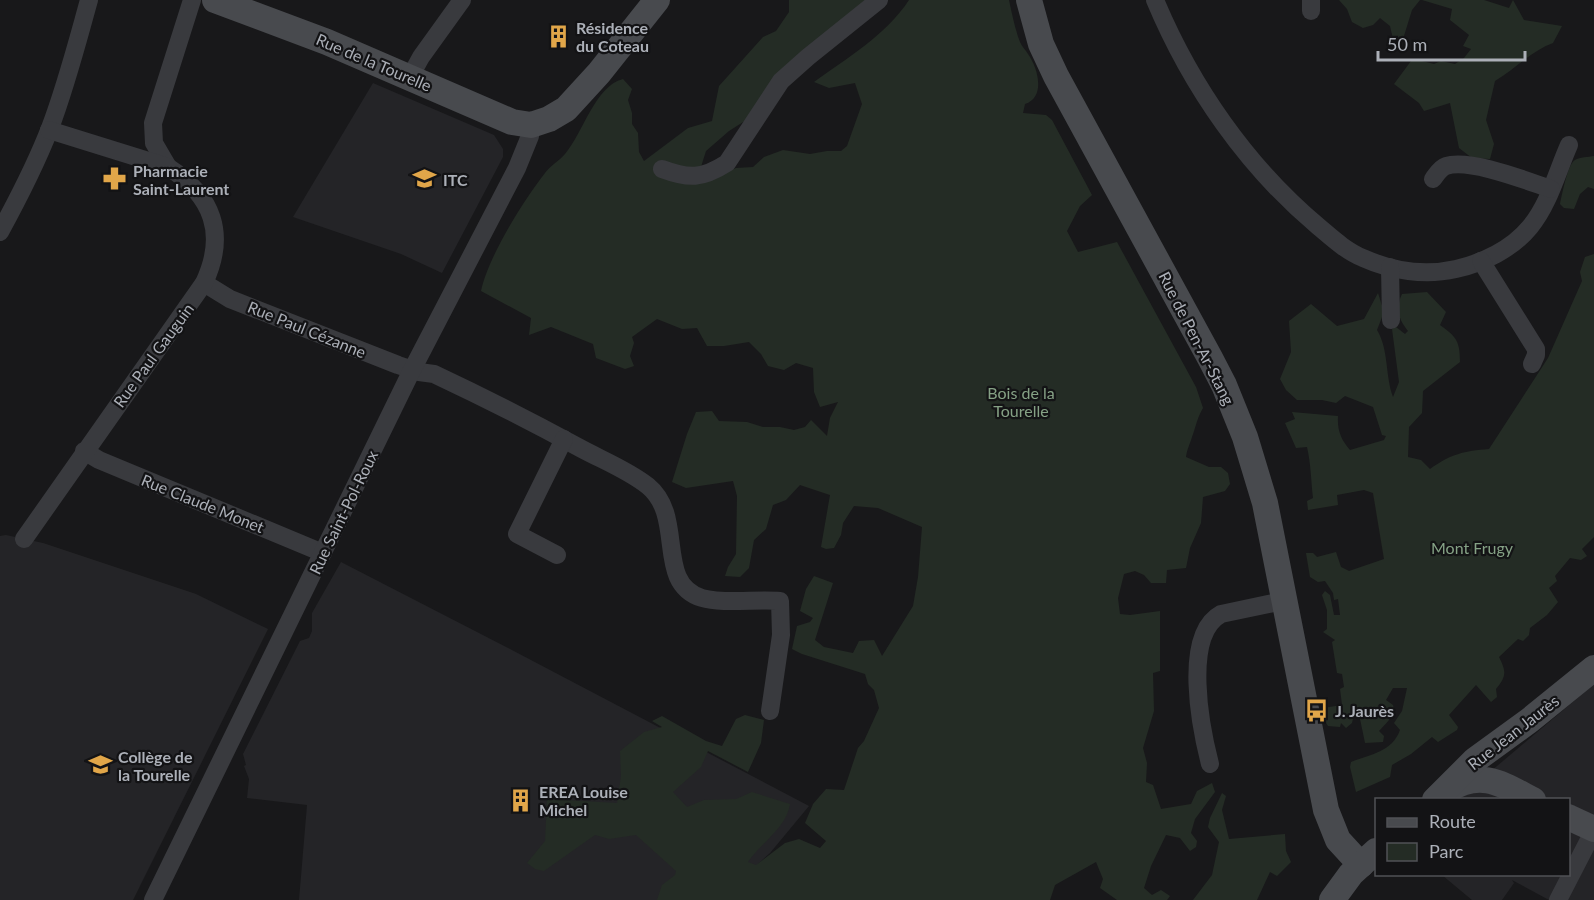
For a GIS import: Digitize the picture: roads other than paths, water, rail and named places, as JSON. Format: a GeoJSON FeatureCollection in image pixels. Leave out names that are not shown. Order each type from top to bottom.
{"type":"FeatureCollection","features":[{"type":"Feature","properties":{"kind":"street"},"geometry":{"type":"LineString","coordinates":[[0,232],[31,172],[49,130],[89,0]]}},
{"type":"Feature","properties":{"kind":"street"},"geometry":{"type":"LineString","coordinates":[[168,167],[154,143],[153,123],[192,0]]}},
{"type":"Feature","properties":{"kind":"street","name":"Rue de la Tourelle"},"geometry":{"type":"LineString","coordinates":[[215,0],[301,32],[512,122],[531,125]]}},
{"type":"Feature","properties":{"kind":"street"},"geometry":{"type":"LineString","coordinates":[[410,77],[421,57],[462,0]]}},
{"type":"Feature","properties":{"kind":"street"},"geometry":{"type":"LineString","coordinates":[[531,125],[558,115],[571,104],[599,73],[657,0]]}},
{"type":"Feature","properties":{"kind":"street"},"geometry":{"type":"LineString","coordinates":[[662,169],[685,177],[699,177],[727,163],[782,81],[879,0]]}},
{"type":"Feature","properties":{"kind":"street","name":"Rue de Pen-Ar-Stang"},"geometry":{"type":"LineString","coordinates":[[1029,0],[1041,45],[1060,83],[1210,358],[1234,409],[1265,503],[1326,810],[1338,840],[1369,858]]}},
{"type":"Feature","properties":{"kind":"street"},"geometry":{"type":"LineString","coordinates":[[1155,0],[1174,41],[1222,121],[1267,177],[1311,220],[1362,258],[1390,267],[1434,272],[1481,261],[1510,245],[1530,228],[1544,206],[1569,145]]}},
{"type":"Feature","properties":{"kind":"street","name":"Rue Saint-Pol-Roux"},"geometry":{"type":"LineString","coordinates":[[153,900],[412,370],[517,168],[530,136],[531,125]]}},
{"type":"Feature","properties":{"kind":"street"},"geometry":{"type":"LineString","coordinates":[[49,130],[168,167]]}},
{"type":"Feature","properties":{"kind":"street"},"geometry":{"type":"LineString","coordinates":[[1433,179],[1444,167],[1458,164],[1482,168],[1551,189]]}},
{"type":"Feature","properties":{"kind":"street","name":"Rue Paul Gauguin"},"geometry":{"type":"LineString","coordinates":[[24,539],[204,283],[211,267],[215,248],[209,208],[195,188],[168,167]]}},
{"type":"Feature","properties":{"kind":"street"},"geometry":{"type":"LineString","coordinates":[[1481,261],[1536,349],[1532,364]]}},
{"type":"Feature","properties":{"kind":"street"},"geometry":{"type":"LineString","coordinates":[[1390,267],[1391,320]]}},
{"type":"Feature","properties":{"kind":"street","name":"Rue Paul Cézanne"},"geometry":{"type":"LineString","coordinates":[[204,283],[230,299],[412,370],[434,374],[631,474],[654,491],[668,517],[673,566],[678,577],[694,594],[710,599],[780,601],[781,635],[770,711]]}},
{"type":"Feature","properties":{"kind":"street"},"geometry":{"type":"LineString","coordinates":[[557,555],[517,534],[564,439]]}},
{"type":"Feature","properties":{"kind":"street","name":"Rue Claude Monet"},"geometry":{"type":"LineString","coordinates":[[84,451],[99,460],[323,553]]}},
{"type":"Feature","properties":{"kind":"street"},"geometry":{"type":"LineString","coordinates":[[1210,764],[1202,735],[1197,693],[1203,634],[1213,618],[1221,614],[1283,601]]}},
{"type":"Feature","properties":{"kind":"street","name":"Rue Jean Jaurès"},"geometry":{"type":"LineString","coordinates":[[1439,796],[1457,777],[1594,668]]}},
{"type":"Feature","properties":{"kind":"street"},"geometry":{"type":"LineString","coordinates":[[1494,747],[1489,767],[1495,782]]}},
{"type":"Feature","properties":{"kind":"street"},"geometry":{"type":"LineString","coordinates":[[1439,796],[1470,779],[1495,782],[1529,798]]}},
{"type":"Feature","properties":{"kind":"street"},"geometry":{"type":"LineString","coordinates":[[1558,900],[1594,830],[1570,818]]}},
{"type":"Feature","properties":{"kind":"street"},"geometry":{"type":"LineString","coordinates":[[1332,900],[1345,882],[1369,858]]}},
{"type":"Feature","properties":{"kind":"place","name":"Résidence du Coteau"},"geometry":{"type":"Point","coordinates":[558,36]}},
{"type":"Feature","properties":{"kind":"place","name":"Pharmacie Saint-Laurent"},"geometry":{"type":"Point","coordinates":[115,179]}},
{"type":"Feature","properties":{"kind":"place","name":"ITC"},"geometry":{"type":"Point","coordinates":[425,179]}},
{"type":"Feature","properties":{"kind":"place","name":"J. Jaurès"},"geometry":{"type":"Point","coordinates":[1317,710]}},
{"type":"Feature","properties":{"kind":"place","name":"Collège de la Tourelle"},"geometry":{"type":"Point","coordinates":[100,765]}},
{"type":"Feature","properties":{"kind":"place","name":"EREA Louise Michel"},"geometry":{"type":"Point","coordinates":[521,800]}},
{"type":"Feature","properties":{"kind":"park label","name":"Bois de la Tourelle"},"geometry":{"type":"Point","coordinates":[1021,401]}},
{"type":"Feature","properties":{"kind":"park label","name":"Mont Frugy"},"geometry":{"type":"Point","coordinates":[1472,547]}}]}
